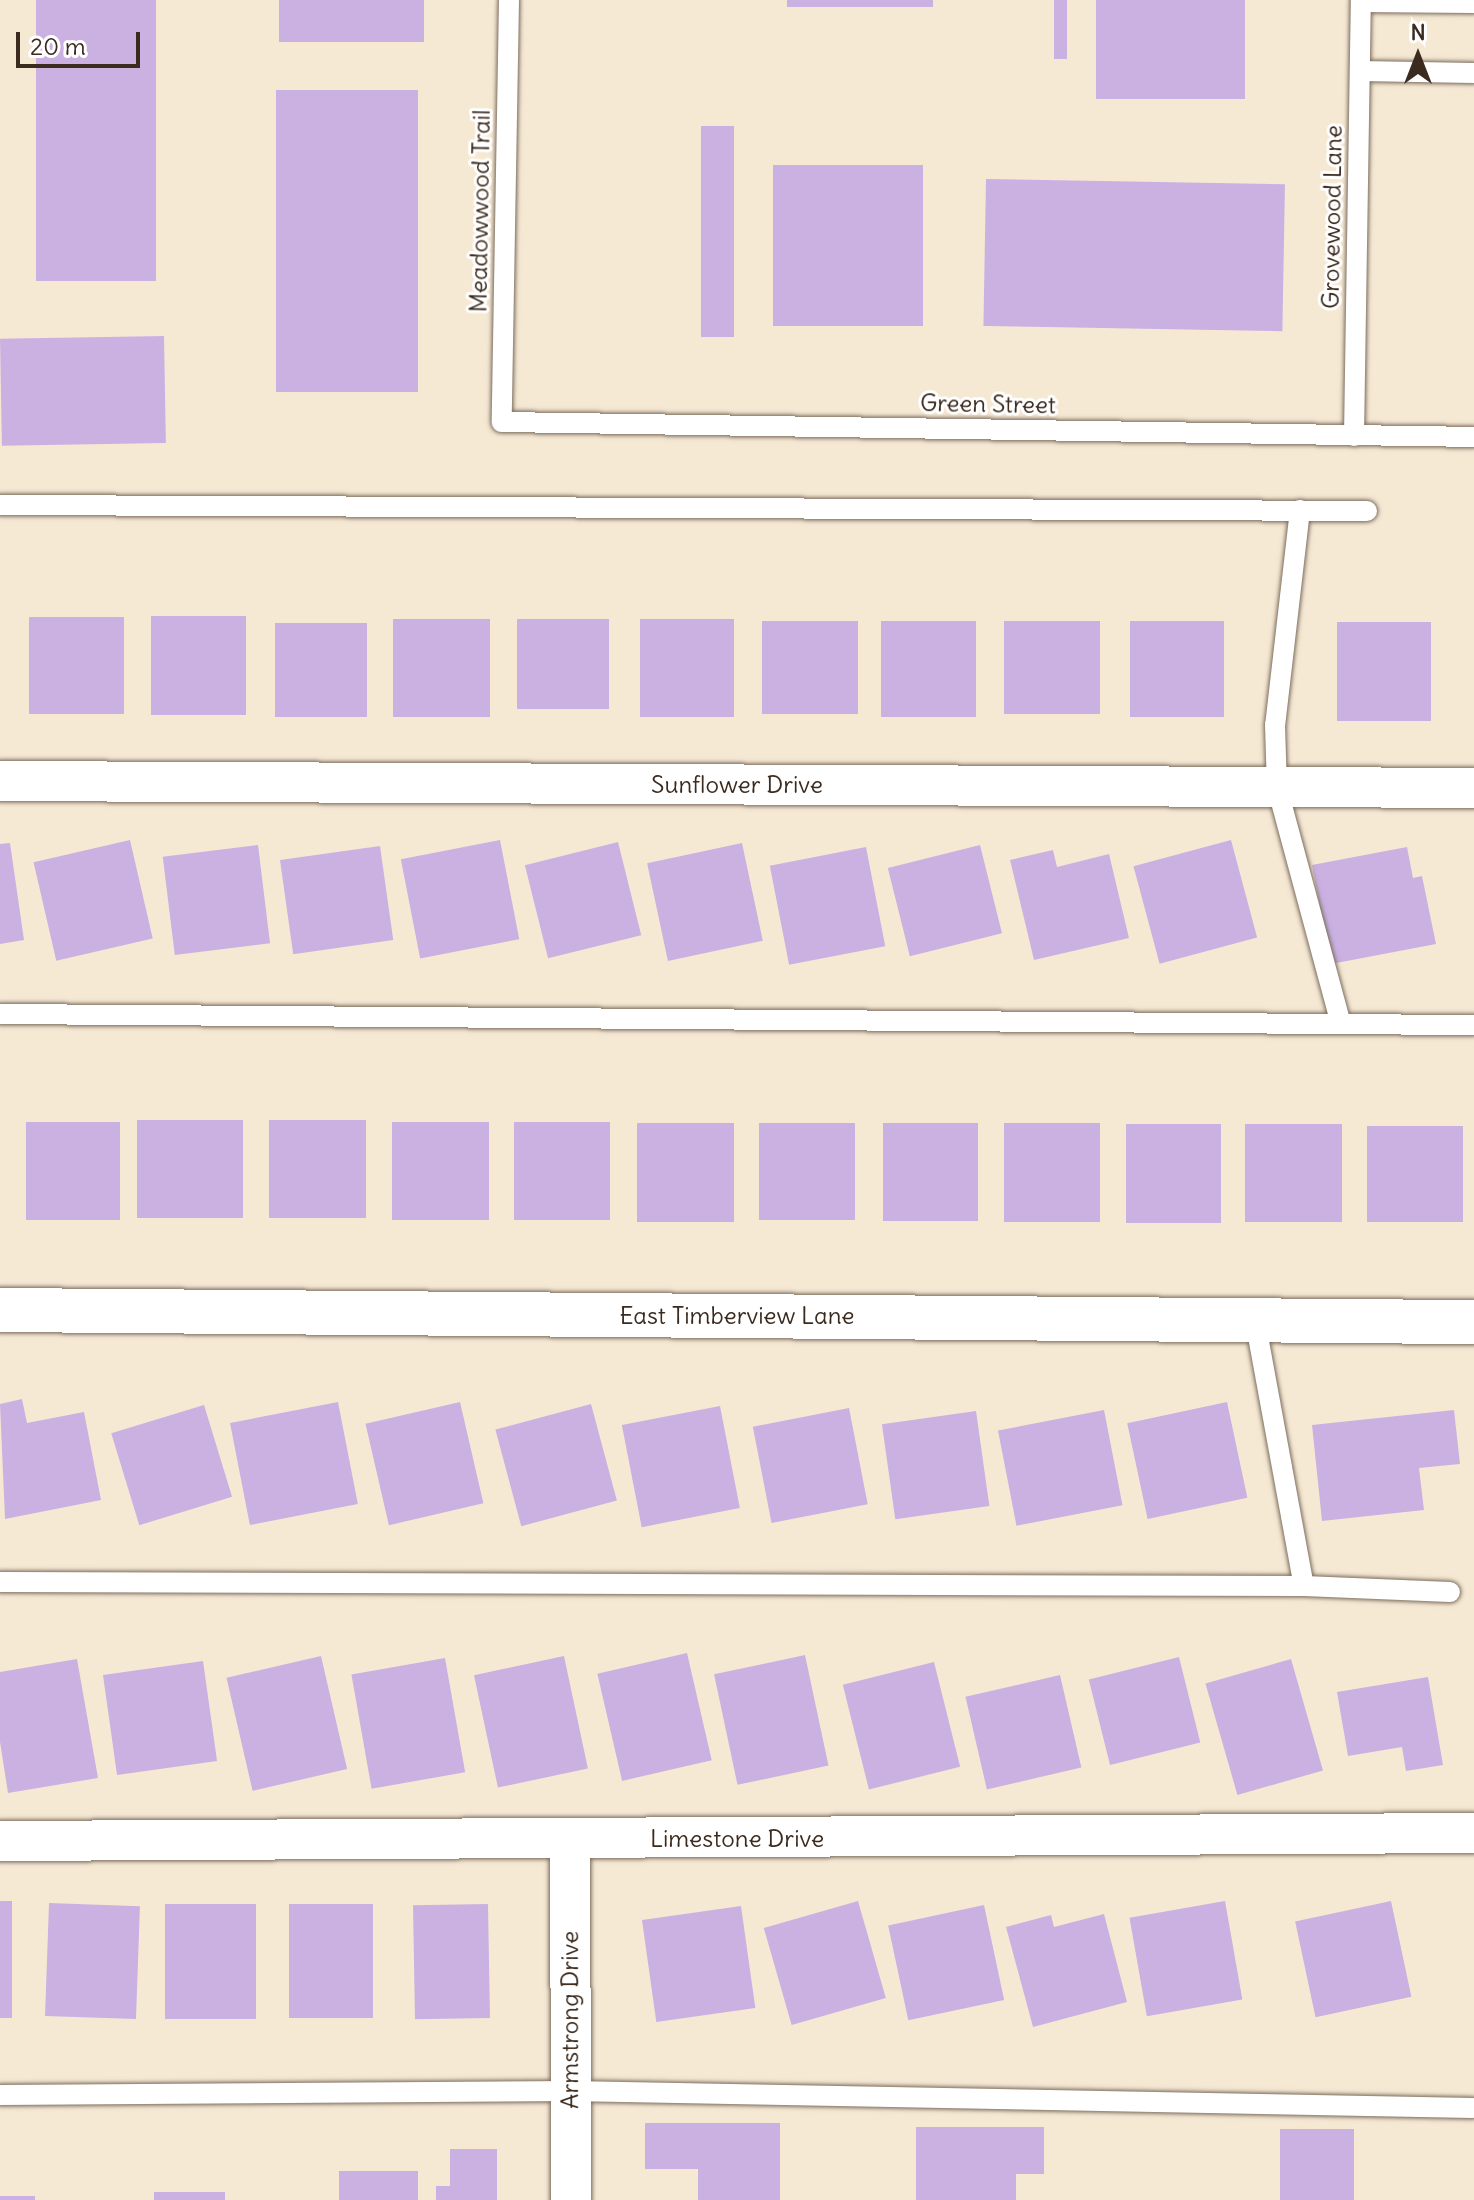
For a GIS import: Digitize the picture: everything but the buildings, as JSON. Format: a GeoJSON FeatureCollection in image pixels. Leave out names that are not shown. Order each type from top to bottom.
{"type":"FeatureCollection","features":[{"type":"Feature","properties":{"kind":"street","name":"Sunflower Drive"},"geometry":{"type":"LineString","coordinates":[[0,781],[1474,788]]}},
{"type":"Feature","properties":{"kind":"street","name":"East Timberview Lane"},"geometry":{"type":"LineString","coordinates":[[0,1310],[1474,1322]]}},
{"type":"Feature","properties":{"kind":"street","name":"Limestone Drive"},"geometry":{"type":"LineString","coordinates":[[0,1841],[570,1841],[1474,1833]]}},
{"type":"Feature","properties":{"kind":"street","name":"Armstrong Drive"},"geometry":{"type":"LineString","coordinates":[[570,1841],[571,2200]]}},
{"type":"Feature","properties":{"kind":"lane","name":"Meadowwood Trail"},"geometry":{"type":"LineString","coordinates":[[502,422],[509,0]]}},
{"type":"Feature","properties":{"kind":"lane"},"geometry":{"type":"LineString","coordinates":[[1361,1],[1474,3]]}},
{"type":"Feature","properties":{"kind":"lane","name":"Grovewood Lane"},"geometry":{"type":"LineString","coordinates":[[1354,436],[1361,1]]}},
{"type":"Feature","properties":{"kind":"lane"},"geometry":{"type":"LineString","coordinates":[[1360,71],[1474,73]]}},
{"type":"Feature","properties":{"kind":"lane","name":"Green Street"},"geometry":{"type":"LineString","coordinates":[[502,422],[1474,437]]}},
{"type":"Feature","properties":{"kind":"lane"},"geometry":{"type":"LineString","coordinates":[[0,505],[1367,511]]}},
{"type":"Feature","properties":{"kind":"lane"},"geometry":{"type":"LineString","coordinates":[[1300,510],[1275,725],[1277,787],[1340,1021]]}},
{"type":"Feature","properties":{"kind":"lane"},"geometry":{"type":"LineString","coordinates":[[0,1014],[1340,1021],[1474,1025]]}},
{"type":"Feature","properties":{"kind":"lane"},"geometry":{"type":"LineString","coordinates":[[1255,1320],[1304,1586]]}},
{"type":"Feature","properties":{"kind":"lane"},"geometry":{"type":"LineString","coordinates":[[0,1582],[1304,1586],[1450,1592]]}},
{"type":"Feature","properties":{"kind":"lane"},"geometry":{"type":"LineString","coordinates":[[0,2095],[570,2091],[1473,2108]]}}]}
